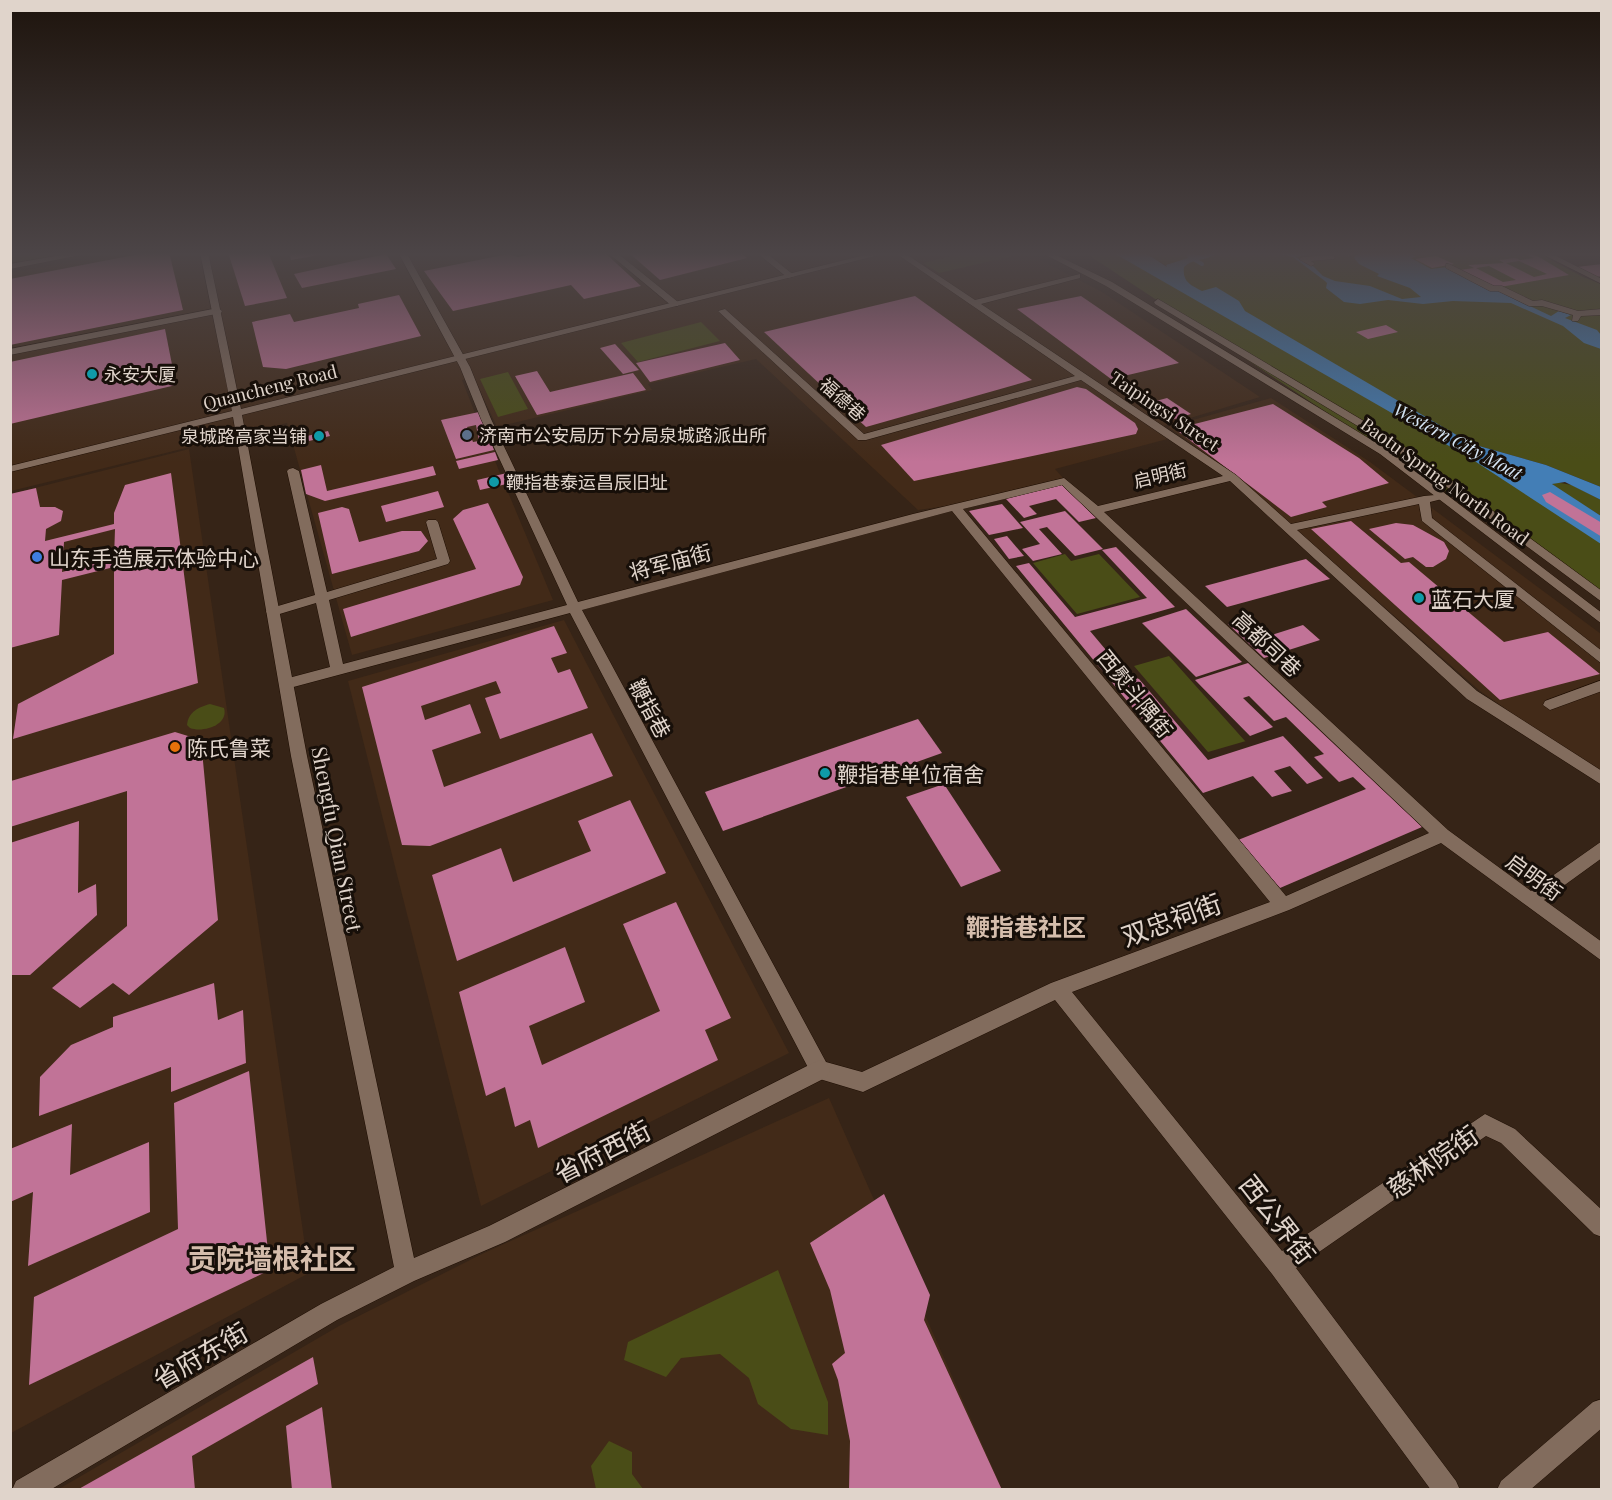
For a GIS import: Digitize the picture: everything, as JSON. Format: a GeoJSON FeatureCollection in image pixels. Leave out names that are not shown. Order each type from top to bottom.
{"type":"FeatureCollection","features":[{"type":"Feature","properties":{"kind":"street"},"geometry":{"type":"LineString","coordinates":[[10,352],[162,322]]}},
{"type":"Feature","properties":{"kind":"street","name":"Shengfu Qian Street"},"geometry":{"type":"LineString","coordinates":[[220,322],[351,1024],[406,1273]]}},
{"type":"Feature","properties":{"kind":"street","name":"鞭指巷"},"geometry":{"type":"LineString","coordinates":[[441,322],[460,357],[486,419],[574,607],[820,1070]]}},
{"type":"Feature","properties":{"kind":"street","name":"Quancheng Road"},"geometry":{"type":"LineString","coordinates":[[10,469],[602,322]]}},
{"type":"Feature","properties":{"kind":"street","name":"福德巷"},"geometry":{"type":"LineString","coordinates":[[734,322],[862,438],[1084,376]]}},
{"type":"Feature","properties":{"kind":"street","name":"Taipingsi Street"},"geometry":{"type":"LineString","coordinates":[[1003,322],[1232,477],[1472,695],[1602,779]]}},
{"type":"Feature","properties":{"kind":"street","name":"Baotu Spring North Road"},"geometry":{"type":"LineString","coordinates":[[1170,322],[1374,446],[1602,620]]}},
{"type":"Feature","properties":{"kind":"street","name":"Baotu Spring North Road"},"geometry":{"type":"LineString","coordinates":[[1191,322],[1376,432],[1602,598]]}},
{"type":"Feature","properties":{"kind":"street"},"geometry":{"type":"LineString","coordinates":[[293,471],[338,670]]}},
{"type":"Feature","properties":{"kind":"street","name":"启明街"},"geometry":{"type":"LineString","coordinates":[[1096,510],[1232,477]]}},
{"type":"Feature","properties":{"kind":"street","name":"将军庙街"},"geometry":{"type":"LineString","coordinates":[[286,684],[917,516],[1064,481]]}},
{"type":"Feature","properties":{"kind":"street","name":"高都司巷"},"geometry":{"type":"LineString","coordinates":[[1064,481],[1442,835]]}},
{"type":"Feature","properties":{"kind":"street"},"geometry":{"type":"LineString","coordinates":[[1288,528],[1442,496]]}},
{"type":"Feature","properties":{"kind":"street"},"geometry":{"type":"LineString","coordinates":[[1424,500],[1426,519],[1602,659]]}},
{"type":"Feature","properties":{"kind":"street","name":"西熨斗隅街"},"geometry":{"type":"LineString","coordinates":[[956,508],[1283,905]]}},
{"type":"Feature","properties":{"kind":"street"},"geometry":{"type":"LineString","coordinates":[[273,612],[444,561],[432,522]]}},
{"type":"Feature","properties":{"kind":"street"},"geometry":{"type":"LineString","coordinates":[[1550,705],[1602,685]]}},
{"type":"Feature","properties":{"kind":"street","name":"启明街"},"geometry":{"type":"LineString","coordinates":[[1442,835],[1602,953]]}},
{"type":"Feature","properties":{"kind":"street","name":"双忠祠街"},"geometry":{"type":"LineString","coordinates":[[820,1070],[863,1082],[1058,989],[1283,905],[1442,835]]}},
{"type":"Feature","properties":{"kind":"street"},"geometry":{"type":"LineString","coordinates":[[1530,901],[1602,848]]}},
{"type":"Feature","properties":{"kind":"street","name":"西公界街"},"geometry":{"type":"LineString","coordinates":[[1058,989],[1280,1266],[1447,1490]]}},
{"type":"Feature","properties":{"kind":"street","name":"省府西街"},"geometry":{"type":"LineString","coordinates":[[406,1273],[497,1234],[820,1070]]}},
{"type":"Feature","properties":{"kind":"street","name":"慈林院街"},"geometry":{"type":"LineString","coordinates":[[1280,1266],[1485,1124],[1508,1136],[1602,1226]]}},
{"type":"Feature","properties":{"kind":"street","name":"省府东街"},"geometry":{"type":"LineString","coordinates":[[25,1490],[329,1312],[406,1273]]}},
{"type":"Feature","properties":{"kind":"street"},"geometry":{"type":"LineString","coordinates":[[1510,1490],[1602,1411]]}},
{"type":"Feature","properties":{"kind":"shaded area"},"geometry":{"type":"Polygon","coordinates":[[[10,322],[1147,322],[1260,397],[1157,428],[1171,438],[1055,469],[1063,478],[953,505],[918,510],[756,359],[648,384],[652,390],[497,427],[474,378],[462,380],[475,413],[479,412],[498,460],[495,461],[553,600],[352,655],[287,423],[11,491],[10,322]]]}},
{"type":"Feature","properties":{"kind":"shaded area"},"geometry":{"type":"Polygon","coordinates":[[[1271,398],[1370,462],[1601,634],[1601,771],[1480,691],[1227,469],[1168,427],[1271,398]]]}},
{"type":"Feature","properties":{"kind":"shaded area"},"geometry":{"type":"Polygon","coordinates":[[[189,449],[309,1273],[11,1433],[11,494],[189,449]]]}},
{"type":"Feature","properties":{"kind":"shaded area"},"geometry":{"type":"Polygon","coordinates":[[[564,620],[789,1053],[481,1206],[348,681],[564,620]]]}},
{"type":"Feature","properties":{"kind":"shaded area"},"geometry":{"type":"Polygon","coordinates":[[[829,1098],[1002,1489],[57,1490],[339,1326],[484,1253],[829,1098]]]}},
{"type":"Feature","properties":{"kind":"green space"},"geometry":{"type":"Polygon","coordinates":[[[701,322],[720,341],[638,362],[621,343],[701,322]]]}},
{"type":"Feature","properties":{"kind":"green space"},"geometry":{"type":"Polygon","coordinates":[[[1190,322],[1253,322],[1374,388],[1260,322],[1601,322],[1601,487],[1546,465],[1472,444],[1376,390],[1601,530],[1601,594],[1190,322]]]}},
{"type":"Feature","properties":{"kind":"green space"},"geometry":{"type":"Polygon","coordinates":[[[508,372],[528,409],[498,417],[480,379],[508,372]]]}},
{"type":"Feature","properties":{"kind":"green space"},"geometry":{"type":"Polygon","coordinates":[[[1555,482],[1572,485],[1601,500],[1601,516],[1556,488],[1552,484],[1555,482]]]}},
{"type":"Feature","properties":{"kind":"green space"},"geometry":{"type":"Polygon","coordinates":[[[1065,554],[1071,561],[1099,554],[1140,597],[1077,614],[1033,563],[1065,554]]]}},
{"type":"Feature","properties":{"kind":"green space"},"geometry":{"type":"Polygon","coordinates":[[[1169,656],[1246,741],[1208,752],[1134,666],[1169,656]]]}},
{"type":"Feature","properties":{"kind":"green space"},"geometry":{"type":"Polygon","coordinates":[[[210,704],[224,708],[223,719],[208,728],[190,728],[187,725],[192,713],[210,704]]]}},
{"type":"Feature","properties":{"kind":"green space"},"geometry":{"type":"Polygon","coordinates":[[[778,1270],[828,1402],[828,1435],[791,1429],[758,1404],[749,1378],[720,1354],[681,1358],[666,1377],[624,1360],[628,1342],[778,1270]]]}},
{"type":"Feature","properties":{"kind":"green space"},"geometry":{"type":"Polygon","coordinates":[[[609,1441],[632,1452],[632,1474],[643,1489],[596,1489],[591,1466],[609,1441]]]}},
{"type":"Feature","properties":{"kind":"water","name":"Western City Moat"},"geometry":{"type":"Polygon","coordinates":[[[1234,322],[1264,322],[1472,444],[1546,465],[1601,487],[1601,500],[1565,482],[1552,484],[1601,516],[1601,544],[1470,458],[1234,322]]]}},
{"type":"Feature","properties":{"kind":"water"},"geometry":{"type":"Polygon","coordinates":[[[1554,322],[1576,322],[1597,330],[1601,335],[1601,349],[1584,343],[1563,326],[1554,322]]]}},
{"type":"Feature","properties":{"kind":"building"},"geometry":{"type":"Polygon","coordinates":[[[10,322],[124,322],[10,345],[10,322]]]}},
{"type":"Feature","properties":{"kind":"building"},"geometry":{"type":"Polygon","coordinates":[[[252,322],[413,322],[421,336],[286,369],[263,367],[252,322]]]}},
{"type":"Feature","properties":{"kind":"building"},"geometry":{"type":"Polygon","coordinates":[[[806,322],[951,322],[1032,380],[866,427],[764,332],[806,322]]]}},
{"type":"Feature","properties":{"kind":"building"},"geometry":{"type":"Polygon","coordinates":[[[1034,322],[1119,322],[1179,363],[1111,379],[1034,322]]]}},
{"type":"Feature","properties":{"kind":"building"},"geometry":{"type":"Polygon","coordinates":[[[1386,325],[1398,332],[1368,339],[1356,332],[1386,325]]]}},
{"type":"Feature","properties":{"kind":"building","name":"永安大厦"},"geometry":{"type":"Polygon","coordinates":[[[165,329],[176,385],[10,424],[10,362],[165,329]]]}},
{"type":"Feature","properties":{"kind":"building"},"geometry":{"type":"Polygon","coordinates":[[[725,343],[740,360],[650,382],[636,363],[725,343]]]}},
{"type":"Feature","properties":{"kind":"building"},"geometry":{"type":"Polygon","coordinates":[[[615,344],[639,370],[623,374],[600,348],[615,344]]]}},
{"type":"Feature","properties":{"kind":"building"},"geometry":{"type":"Polygon","coordinates":[[[537,371],[550,392],[633,373],[646,390],[537,415],[515,376],[537,371]]]}},
{"type":"Feature","properties":{"kind":"building"},"geometry":{"type":"Polygon","coordinates":[[[1077,387],[1086,389],[1135,423],[1138,429],[1136,434],[914,481],[881,445],[1077,387]]]}},
{"type":"Feature","properties":{"kind":"building"},"geometry":{"type":"Polygon","coordinates":[[[1167,398],[1191,414],[1165,422],[1141,405],[1167,398]]]}},
{"type":"Feature","properties":{"kind":"building"},"geometry":{"type":"Polygon","coordinates":[[[1273,404],[1359,458],[1389,483],[1322,502],[1327,507],[1291,517],[1175,429],[1273,404]]]}},
{"type":"Feature","properties":{"kind":"building","name":"济南市公安局历下分局泉城路派出所"},"geometry":{"type":"Polygon","coordinates":[[[479,412],[494,450],[456,459],[441,420],[479,412]],[[476,425],[467,427],[473,442],[479,441],[476,425]]]}},
{"type":"Feature","properties":{"kind":"building","name":"泉城路高家当铺"},"geometry":{"type":"Polygon","coordinates":[[[328,431],[330,436],[309,441],[307,436],[328,431]]]}},
{"type":"Feature","properties":{"kind":"building"},"geometry":{"type":"Polygon","coordinates":[[[495,452],[498,460],[459,469],[456,461],[495,452]]]}},
{"type":"Feature","properties":{"kind":"building"},"geometry":{"type":"Polygon","coordinates":[[[321,465],[327,491],[433,466],[436,475],[325,501],[306,494],[301,470],[321,465]]]}},
{"type":"Feature","properties":{"kind":"building"},"geometry":{"type":"Polygon","coordinates":[[[171,473],[198,683],[13,739],[18,704],[114,654],[114,567],[62,580],[59,635],[10,648],[10,494],[36,488],[40,507],[55,507],[63,511],[61,521],[46,529],[45,541],[114,524],[114,513],[125,485],[171,473]],[[115,529],[64,542],[62,572],[114,559],[115,529]]]}},
{"type":"Feature","properties":{"kind":"building","name":"鞭指巷泰运昌辰旧址"},"geometry":{"type":"Polygon","coordinates":[[[507,473],[511,483],[480,490],[477,480],[507,473]]]}},
{"type":"Feature","properties":{"kind":"building"},"geometry":{"type":"Polygon","coordinates":[[[1062,485],[1096,518],[1079,522],[1056,499],[1029,506],[1037,514],[1024,518],[1006,499],[1062,485]]]}},
{"type":"Feature","properties":{"kind":"building"},"geometry":{"type":"Polygon","coordinates":[[[438,491],[444,507],[386,522],[381,506],[438,491]]]}},
{"type":"Feature","properties":{"kind":"building"},"geometry":{"type":"Polygon","coordinates":[[[1550,492],[1602,523],[1602,537],[1546,502],[1542,495],[1550,492]]]}},
{"type":"Feature","properties":{"kind":"building"},"geometry":{"type":"Polygon","coordinates":[[[488,503],[523,577],[520,585],[351,637],[343,609],[476,569],[453,519],[463,510],[488,503]]]}},
{"type":"Feature","properties":{"kind":"building"},"geometry":{"type":"Polygon","coordinates":[[[1002,504],[1023,528],[989,535],[969,511],[1002,504]]]}},
{"type":"Feature","properties":{"kind":"building"},"geometry":{"type":"Polygon","coordinates":[[[342,507],[349,509],[359,542],[402,531],[421,531],[428,541],[419,551],[332,574],[318,513],[342,507]]]}},
{"type":"Feature","properties":{"kind":"building"},"geometry":{"type":"Polygon","coordinates":[[[1065,511],[1103,549],[1075,556],[1047,527],[1039,529],[1062,554],[1033,561],[1022,549],[1040,544],[1020,522],[1065,511]]]}},
{"type":"Feature","properties":{"kind":"building","name":"蓝石大厦"},"geometry":{"type":"Polygon","coordinates":[[[1351,521],[1401,563],[1409,562],[1504,642],[1548,632],[1600,674],[1500,700],[1311,529],[1351,521]]]}},
{"type":"Feature","properties":{"kind":"building"},"geometry":{"type":"Polygon","coordinates":[[[1396,523],[1413,525],[1444,542],[1449,551],[1446,559],[1433,567],[1426,567],[1413,557],[1405,559],[1369,529],[1396,523]]]}},
{"type":"Feature","properties":{"kind":"building"},"geometry":{"type":"Polygon","coordinates":[[[1007,536],[1024,556],[1009,559],[994,539],[1007,536]]]}},
{"type":"Feature","properties":{"kind":"building"},"geometry":{"type":"Polygon","coordinates":[[[1116,547],[1175,607],[1090,631],[1127,675],[1139,679],[1208,760],[1283,736],[1323,778],[1307,784],[1290,766],[1274,771],[1292,791],[1272,797],[1253,776],[1203,793],[1016,566],[1029,563],[1075,617],[1147,598],[1102,550],[1116,547]]]}},
{"type":"Feature","properties":{"kind":"building"},"geometry":{"type":"Polygon","coordinates":[[[1306,559],[1330,579],[1227,607],[1205,586],[1306,559]]]}},
{"type":"Feature","properties":{"kind":"building"},"geometry":{"type":"Polygon","coordinates":[[[1186,609],[1242,662],[1196,677],[1142,623],[1186,609]]]}},
{"type":"Feature","properties":{"kind":"building"},"geometry":{"type":"Polygon","coordinates":[[[1246,619],[1265,637],[1303,625],[1320,640],[1264,658],[1228,624],[1246,619]]]}},
{"type":"Feature","properties":{"kind":"building"},"geometry":{"type":"Polygon","coordinates":[[[554,626],[567,653],[551,658],[558,673],[570,669],[588,708],[500,739],[485,698],[501,693],[496,681],[421,706],[425,720],[470,704],[481,733],[432,750],[444,787],[592,733],[613,776],[430,846],[402,845],[362,687],[554,626]]]}},
{"type":"Feature","properties":{"kind":"building"},"geometry":{"type":"Polygon","coordinates":[[[1248,663],[1422,827],[1280,888],[1238,840],[1366,789],[1353,777],[1339,782],[1314,757],[1324,754],[1286,717],[1274,721],[1249,696],[1243,698],[1273,727],[1250,736],[1195,680],[1248,663]]]}},
{"type":"Feature","properties":{"kind":"building","name":"鞭指巷单位宿舍"},"geometry":{"type":"Polygon","coordinates":[[[918,719],[942,753],[723,831],[705,792],[918,719]]]}},
{"type":"Feature","properties":{"kind":"building"},"geometry":{"type":"Polygon","coordinates":[[[175,732],[201,740],[218,920],[129,995],[113,983],[80,1008],[52,988],[127,926],[127,791],[10,827],[11,781],[175,732]]]}},
{"type":"Feature","properties":{"kind":"building"},"geometry":{"type":"Polygon","coordinates":[[[944,784],[1001,871],[961,887],[906,797],[944,784]]]}},
{"type":"Feature","properties":{"kind":"building"},"geometry":{"type":"Polygon","coordinates":[[[630,800],[666,873],[457,961],[432,875],[501,848],[513,882],[591,851],[578,821],[630,800]]]}},
{"type":"Feature","properties":{"kind":"building"},"geometry":{"type":"Polygon","coordinates":[[[79,821],[78,893],[96,884],[97,915],[30,975],[10,975],[10,843],[79,821]]]}},
{"type":"Feature","properties":{"kind":"building"},"geometry":{"type":"Polygon","coordinates":[[[676,902],[731,1018],[705,1030],[718,1060],[538,1148],[530,1120],[515,1127],[505,1087],[486,1096],[459,992],[565,947],[585,1002],[529,1026],[542,1065],[660,1011],[623,924],[676,902]]]}},
{"type":"Feature","properties":{"kind":"building"},"geometry":{"type":"Polygon","coordinates":[[[214,983],[218,1020],[243,1010],[246,1063],[171,1092],[171,1067],[39,1116],[40,1077],[71,1045],[113,1027],[113,1017],[214,983]]]}},
{"type":"Feature","properties":{"kind":"building"},"geometry":{"type":"Polygon","coordinates":[[[249,1071],[270,1270],[29,1385],[34,1297],[178,1229],[174,1103],[249,1071]]]}},
{"type":"Feature","properties":{"kind":"building"},"geometry":{"type":"Polygon","coordinates":[[[72,1124],[70,1175],[149,1142],[150,1212],[28,1266],[33,1192],[10,1202],[10,1149],[72,1124]]]}},
{"type":"Feature","properties":{"kind":"building"},"geometry":{"type":"Polygon","coordinates":[[[884,1194],[930,1295],[924,1320],[1002,1490],[849,1490],[850,1441],[838,1380],[832,1364],[845,1353],[830,1290],[810,1243],[884,1194]]]}},
{"type":"Feature","properties":{"kind":"building"},"geometry":{"type":"Polygon","coordinates":[[[313,1357],[318,1384],[192,1456],[195,1490],[77,1490],[313,1357]]]}},
{"type":"Feature","properties":{"kind":"building"},"geometry":{"type":"Polygon","coordinates":[[[322,1407],[332,1490],[292,1490],[286,1426],[322,1407]]]}},
{"type":"Feature","properties":{"kind":"place","name":"永安大厦"},"geometry":{"type":"Point","coordinates":[92,374]}},
{"type":"Feature","properties":{"kind":"place","name":"济南市公安局历下分局泉城路派出所"},"geometry":{"type":"Point","coordinates":[467,435]}},
{"type":"Feature","properties":{"kind":"place","name":"泉城路高家当铺"},"geometry":{"type":"Point","coordinates":[319,436]}},
{"type":"Feature","properties":{"kind":"place","name":"鞭指巷泰运昌辰旧址"},"geometry":{"type":"Point","coordinates":[494,482]}},
{"type":"Feature","properties":{"kind":"place","name":"山东手造展示体验中心"},"geometry":{"type":"Point","coordinates":[37,557]}},
{"type":"Feature","properties":{"kind":"place","name":"蓝石大厦"},"geometry":{"type":"Point","coordinates":[1419,598]}},
{"type":"Feature","properties":{"kind":"place","name":"陈氏鲁菜"},"geometry":{"type":"Point","coordinates":[175,747]}},
{"type":"Feature","properties":{"kind":"place","name":"鞭指巷单位宿舍"},"geometry":{"type":"Point","coordinates":[825,773]}},
{"type":"Feature","properties":{"kind":"district","name":"鞭指巷社区"},"geometry":{"type":"Point","coordinates":[1026,926]}},
{"type":"Feature","properties":{"kind":"district","name":"贡院墙根社区"},"geometry":{"type":"Point","coordinates":[272,1257]}}]}
